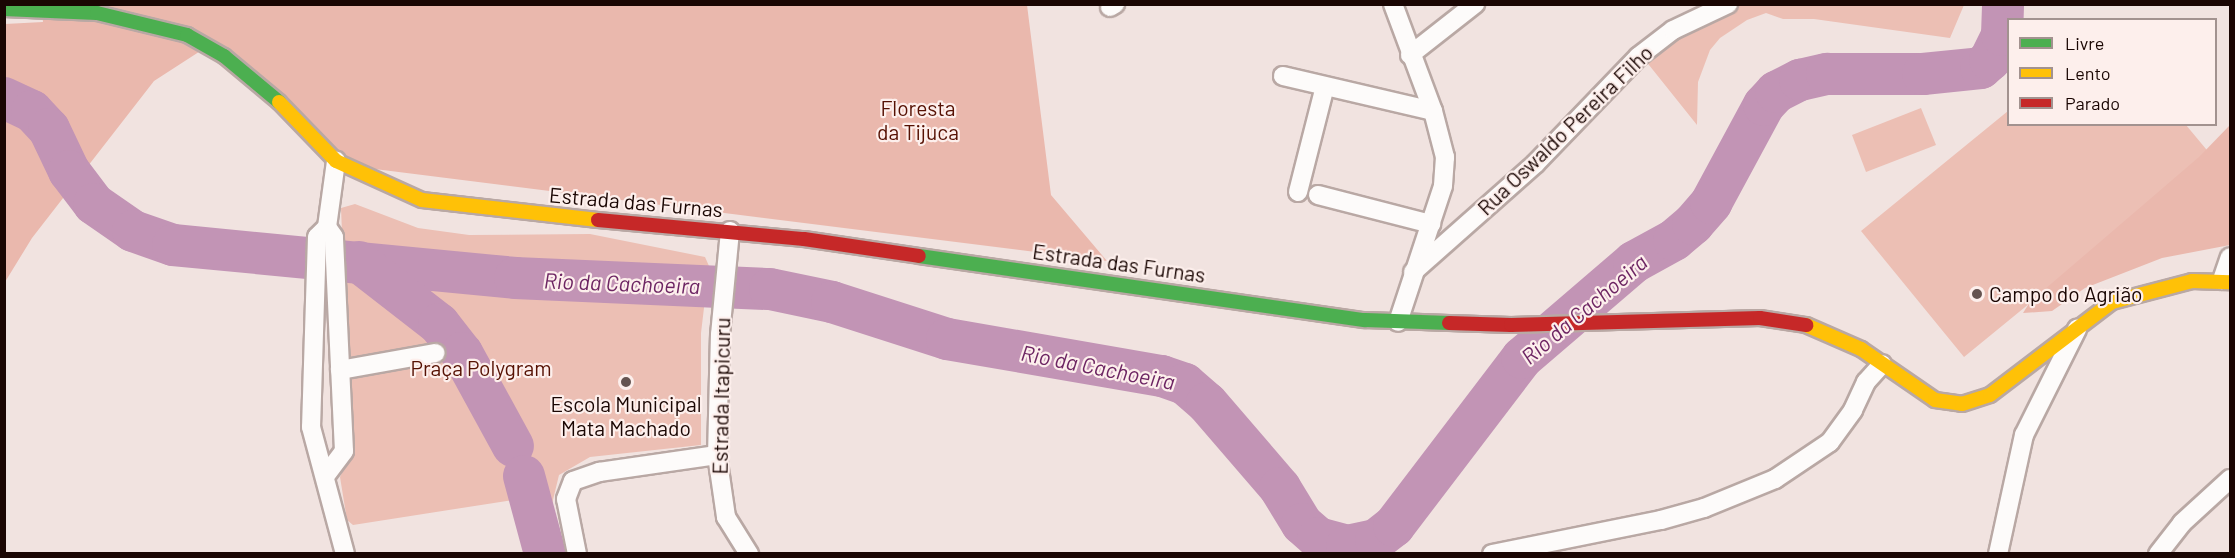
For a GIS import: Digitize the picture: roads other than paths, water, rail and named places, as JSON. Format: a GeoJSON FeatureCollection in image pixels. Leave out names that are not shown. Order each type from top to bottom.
{"type":"FeatureCollection","features":[{"type":"Feature","properties":{"kind":"main road","name":"Estrada das Furnas"},"geometry":{"type":"LineString","coordinates":[[4,9],[97,13],[187,35],[224,56],[261,83],[336,161],[422,200],[478,209],[730,231],[1398,322],[1511,325],[1760,318],[1804,326],[1836,337],[1882,364],[1935,400],[1972,402],[1990,394],[2081,322],[2132,294],[2192,281],[2226,281]]}},
{"type":"Feature","properties":{"kind":"street"},"geometry":{"type":"LineString","coordinates":[[1393,4],[1432,111],[1445,157],[1443,186],[1398,322]]}},
{"type":"Feature","properties":{"kind":"street"},"geometry":{"type":"LineString","coordinates":[[1410,55],[1475,4]]}},
{"type":"Feature","properties":{"kind":"street","name":"Rua Oswaldo Pereira Filho"},"geometry":{"type":"LineString","coordinates":[[1413,272],[1535,164],[1638,57],[1673,30],[1728,4]]}},
{"type":"Feature","properties":{"kind":"street"},"geometry":{"type":"LineString","coordinates":[[1283,76],[1432,111]]}},
{"type":"Feature","properties":{"kind":"street"},"geometry":{"type":"LineString","coordinates":[[1298,192],[1325,86]]}},
{"type":"Feature","properties":{"kind":"street"},"geometry":{"type":"LineString","coordinates":[[336,161],[326,236],[315,265],[311,427],[326,475],[345,554]]}},
{"type":"Feature","properties":{"kind":"street"},"geometry":{"type":"LineString","coordinates":[[1318,195],[1431,224]]}},
{"type":"Feature","properties":{"kind":"street","name":"Estrada Itapicuru"},"geometry":{"type":"LineString","coordinates":[[730,231],[720,334],[717,455],[726,517],[749,554]]}},
{"type":"Feature","properties":{"kind":"street"},"geometry":{"type":"LineString","coordinates":[[326,236],[334,268],[344,451],[326,475]]}},
{"type":"Feature","properties":{"kind":"street"},"geometry":{"type":"LineString","coordinates":[[2226,281],[2230,257]]}},
{"type":"Feature","properties":{"kind":"street"},"geometry":{"type":"LineString","coordinates":[[1998,554],[2024,435],[2081,322]]}},
{"type":"Feature","properties":{"kind":"street"},"geometry":{"type":"LineString","coordinates":[[340,370],[435,353]]}},
{"type":"Feature","properties":{"kind":"street"},"geometry":{"type":"LineString","coordinates":[[1492,554],[1661,520],[1704,508],[1775,479],[1830,442],[1866,382],[1882,364]]}},
{"type":"Feature","properties":{"kind":"street"},"geometry":{"type":"LineString","coordinates":[[577,554],[566,499],[573,481],[599,472],[717,455]]}},
{"type":"Feature","properties":{"kind":"street"},"geometry":{"type":"LineString","coordinates":[[2158,554],[2182,524],[2230,478]]}},
{"type":"Feature","properties":{"kind":"waterway","name":"Rio da Cachoeira"},"geometry":{"type":"LineString","coordinates":[[4,98],[32,111],[49,129],[69,171],[94,204],[133,231],[173,245],[515,278],[770,289],[832,302],[947,339],[1162,376],[1185,384],[1207,403],[1280,488],[1302,524],[1318,538],[1347,546],[1376,540],[1394,526],[1522,358],[1634,262],[1674,240],[1693,224],[1711,203],[1764,105],[1776,92],[1800,80],[1827,74],[1923,74],[1981,68],[1990,60],[2002,35],[2003,4]]}},
{"type":"Feature","properties":{"kind":"waterway"},"geometry":{"type":"LineString","coordinates":[[359,262],[439,324],[462,353],[513,446]]}},
{"type":"Feature","properties":{"kind":"waterway"},"geometry":{"type":"LineString","coordinates":[[524,476],[545,554]]}},
{"type":"Feature","properties":{"kind":"place","name":"Campo do Agrião"},"geometry":{"type":"Point","coordinates":[1977,294]}},
{"type":"Feature","properties":{"kind":"place","name":"Escola Municipal Mata Machado"},"geometry":{"type":"Point","coordinates":[626,382]}},
{"type":"Feature","properties":{"kind":"park label","name":"Floresta da Tijuca"},"geometry":{"type":"Point","coordinates":[918,120]}},
{"type":"Feature","properties":{"kind":"park label","name":"Praça Polygram"},"geometry":{"type":"Point","coordinates":[481,368]}}]}
